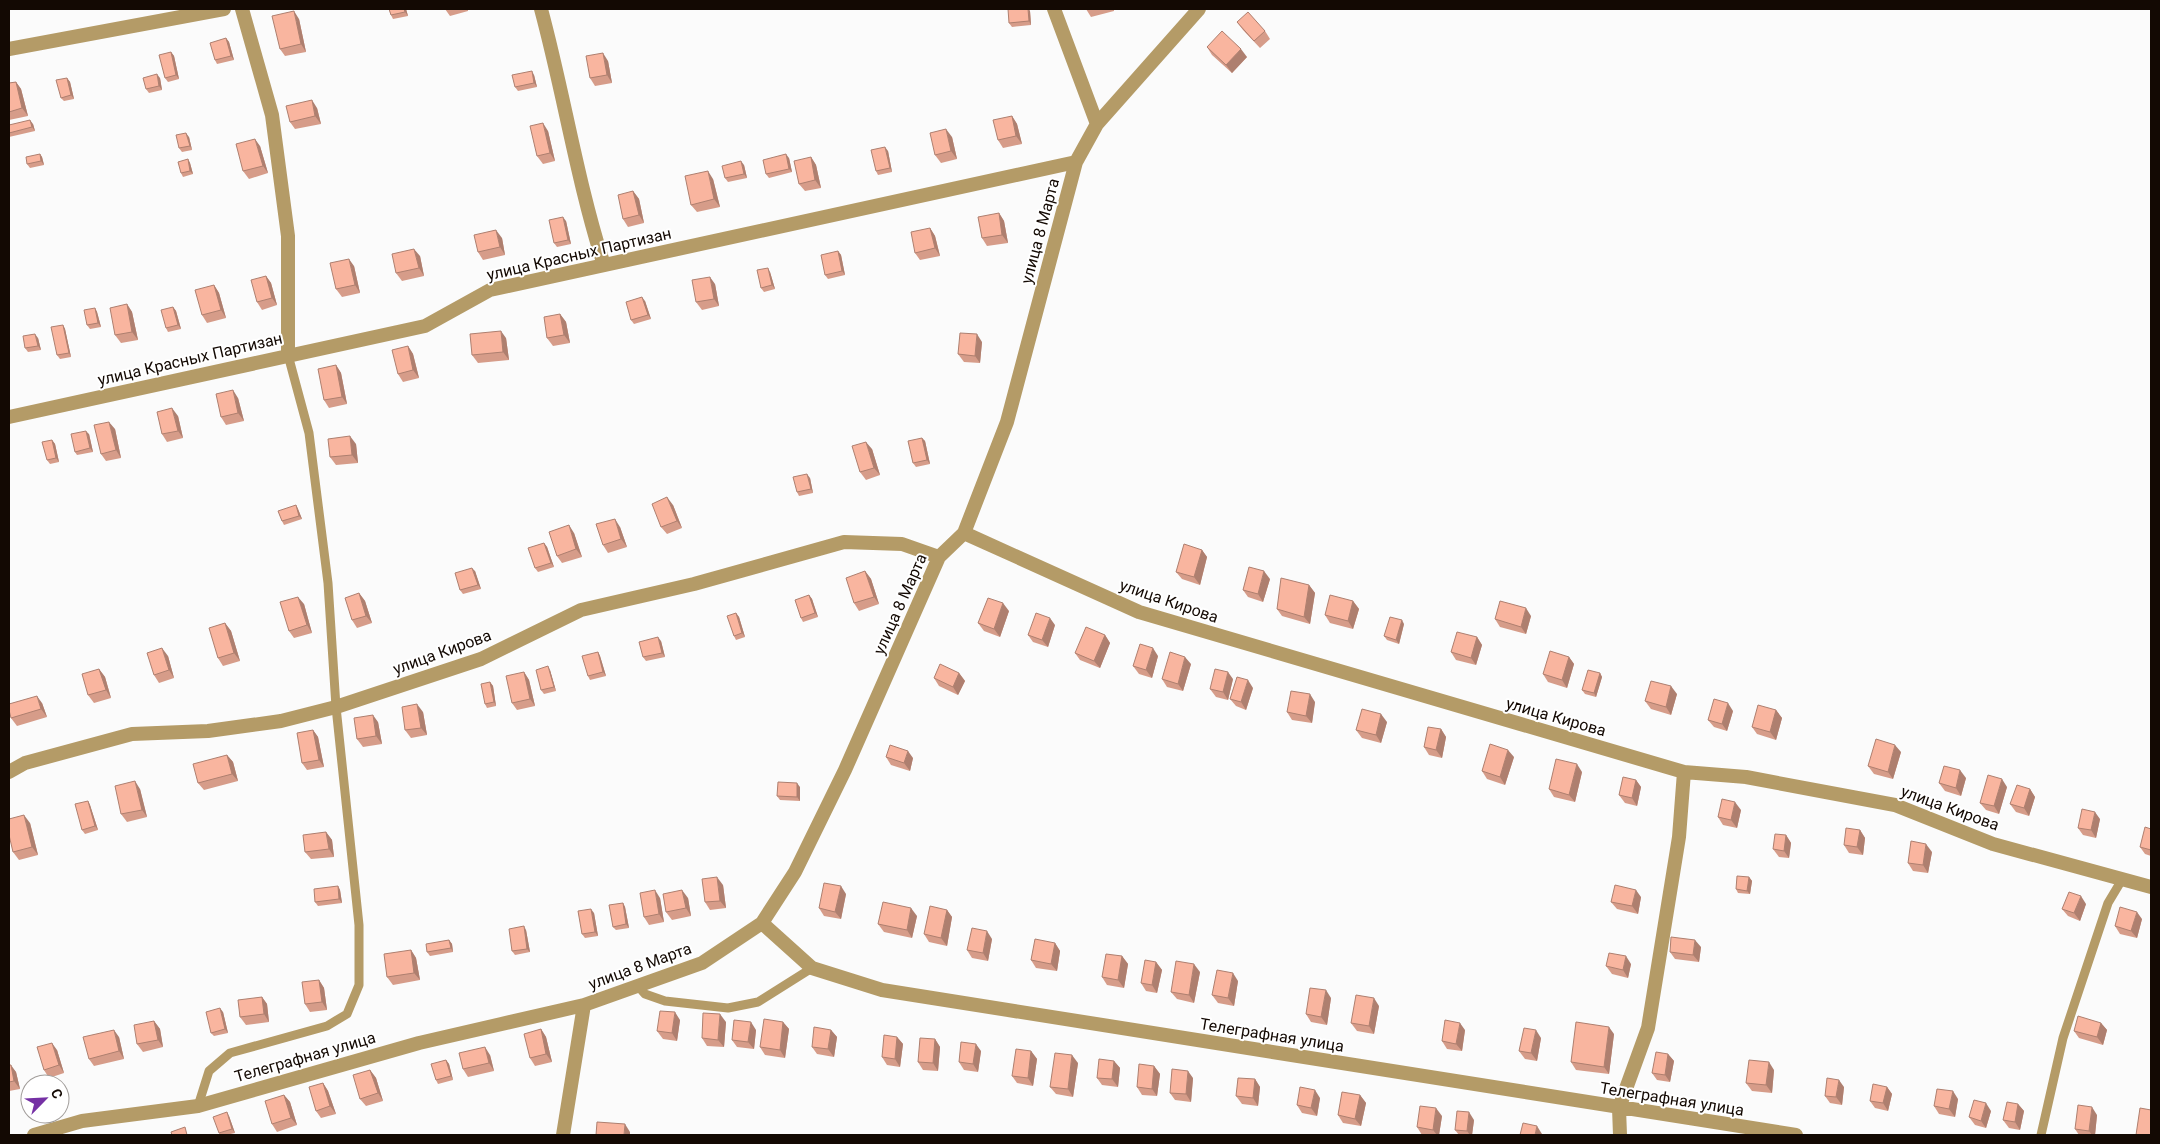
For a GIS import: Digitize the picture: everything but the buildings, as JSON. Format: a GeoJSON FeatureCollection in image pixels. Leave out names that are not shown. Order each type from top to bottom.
{"type":"FeatureCollection","features":[{"type":"Feature","properties":{"kind":"street"},"geometry":{"type":"LineString","coordinates":[[9,49],[224,9]]}},
{"type":"Feature","properties":{"kind":"street"},"geometry":{"type":"LineString","coordinates":[[242,9],[272,115],[288,236],[288,354]]}},
{"type":"Feature","properties":{"kind":"street"},"geometry":{"type":"LineString","coordinates":[[542,9],[590,222],[604,265]]}},
{"type":"Feature","properties":{"kind":"street"},"geometry":{"type":"LineString","coordinates":[[1054,9],[1097,124]]}},
{"type":"Feature","properties":{"kind":"street","name":"улица 8 Марта"},"geometry":{"type":"LineString","coordinates":[[563,1135],[584,1005],[702,963],[762,923],[795,872],[845,770],[940,557],[964,533],[1007,422],[1076,162],[1097,124],[1199,9]]}},
{"type":"Feature","properties":{"kind":"street","name":"улица Красных Партизан"},"geometry":{"type":"LineString","coordinates":[[9,417],[288,354],[425,326],[490,290],[1076,162]]}},
{"type":"Feature","properties":{"kind":"street","name":"улица Кирова"},"geometry":{"type":"LineString","coordinates":[[964,533],[1139,612],[1684,772],[1746,777],[1895,805],[1993,844],[2151,887]]}},
{"type":"Feature","properties":{"kind":"street","name":"улица Кирова"},"geometry":{"type":"LineString","coordinates":[[9,772],[25,763],[132,734],[208,731],[281,720],[336,707],[481,660],[581,610],[694,584],[844,542],[902,544],[940,557]]}},
{"type":"Feature","properties":{"kind":"street"},"geometry":{"type":"LineString","coordinates":[[1620,1135],[1619,1108],[1648,1028],[1680,837],[1684,772]]}},
{"type":"Feature","properties":{"kind":"street","name":"Телеграфная улица"},"geometry":{"type":"LineString","coordinates":[[762,923],[812,968],[882,990],[1796,1135]]}},
{"type":"Feature","properties":{"kind":"street","name":"Телеграфная улица"},"geometry":{"type":"LineString","coordinates":[[34,1135],[82,1121],[198,1106],[418,1043],[584,1005]]}},
{"type":"Feature","properties":{"kind":"lane"},"geometry":{"type":"LineString","coordinates":[[198,1106],[209,1071],[230,1054],[328,1026],[347,1014],[359,985],[359,925],[336,707],[328,583],[309,433],[288,354]]}},
{"type":"Feature","properties":{"kind":"lane"},"geometry":{"type":"LineString","coordinates":[[2041,1135],[2063,1038],[2108,903],[2123,878]]}},
{"type":"Feature","properties":{"kind":"lane"},"geometry":{"type":"LineString","coordinates":[[638,986],[645,994],[665,1001],[728,1008],[758,1002],[812,968]]}}]}
